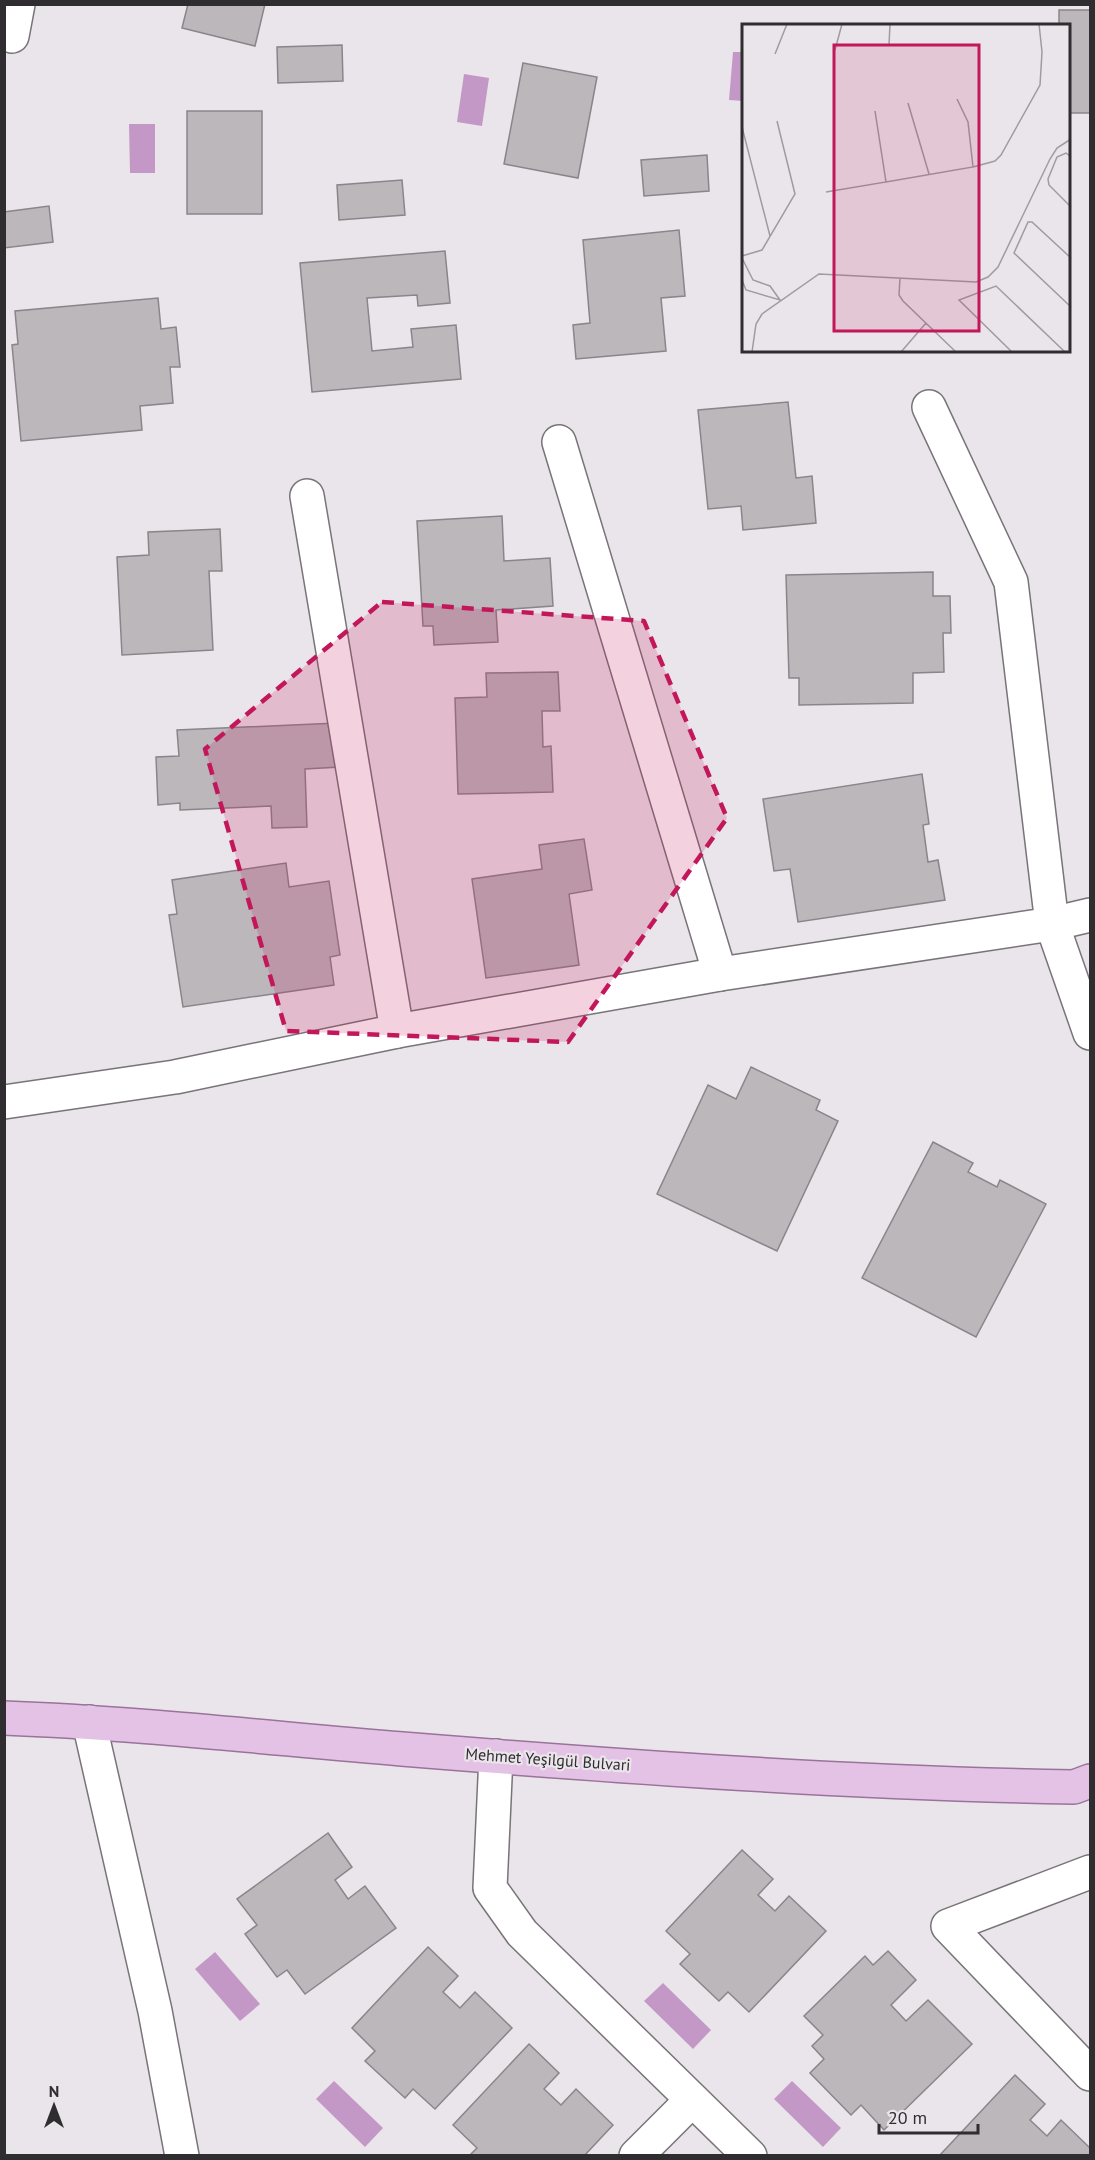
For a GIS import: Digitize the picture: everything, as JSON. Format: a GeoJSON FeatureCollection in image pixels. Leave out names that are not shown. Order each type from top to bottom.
{"type":"FeatureCollection","features":[{"type":"Feature","properties":{"kind":"main road","name":"Mehmet Yeşilgül Bulvari"},"geometry":{"type":"LineString","coordinates":[[4,1718],[90,1722],[496,1756],[935,1784],[1074,1787],[1090,1781]]}},
{"type":"Feature","properties":{"kind":"street"},"geometry":{"type":"LineString","coordinates":[[929,407],[1011,582],[1052,924],[1090,1033]]}},
{"type":"Feature","properties":{"kind":"street"},"geometry":{"type":"LineString","coordinates":[[559,442],[720,974]]}},
{"type":"Feature","properties":{"kind":"street"},"geometry":{"type":"LineString","coordinates":[[307,496],[397,1031]]}},
{"type":"Feature","properties":{"kind":"street"},"geometry":{"type":"LineString","coordinates":[[4,1102],[175,1077],[397,1031],[720,974],[1052,924],[1090,915]]}},
{"type":"Feature","properties":{"kind":"street"},"geometry":{"type":"LineString","coordinates":[[90,1722],[155,2011],[182,2156]]}},
{"type":"Feature","properties":{"kind":"street"},"geometry":{"type":"LineString","coordinates":[[496,1756],[490,1888],[522,1933],[750,2156]]}},
{"type":"Feature","properties":{"kind":"street"},"geometry":{"type":"LineString","coordinates":[[1090,1872],[948,1926],[1090,2074]]}},
{"type":"Feature","properties":{"kind":"street"},"geometry":{"type":"LineString","coordinates":[[636,2156],[692,2100]]}},
{"type":"Feature","properties":{"kind":"highlighted area"},"geometry":{"type":"Polygon","coordinates":[[[382,602],[644,621],[727,818],[568,1042],[286,1031],[205,749],[382,602]]]}},
{"type":"Feature","properties":{"kind":"shaded area"},"geometry":{"type":"Polygon","coordinates":[[[733,52],[742,52],[742,101],[729,100],[733,52]]]}},
{"type":"Feature","properties":{"kind":"shaded area"},"geometry":{"type":"Polygon","coordinates":[[[464,74],[489,78],[482,126],[457,122],[464,74]]]}},
{"type":"Feature","properties":{"kind":"shaded area"},"geometry":{"type":"Polygon","coordinates":[[[129,124],[155,124],[155,173],[130,173],[129,124]]]}},
{"type":"Feature","properties":{"kind":"shaded area"},"geometry":{"type":"Polygon","coordinates":[[[215,1952],[260,2004],[240,2021],[195,1969],[215,1952]]]}},
{"type":"Feature","properties":{"kind":"shaded area"},"geometry":{"type":"Polygon","coordinates":[[[663,1983],[711,2030],[693,2049],[644,2001],[663,1983]]]}},
{"type":"Feature","properties":{"kind":"shaded area"},"geometry":{"type":"Polygon","coordinates":[[[334,2081],[383,2128],[365,2147],[316,2099],[334,2081]]]}},
{"type":"Feature","properties":{"kind":"shaded area"},"geometry":{"type":"Polygon","coordinates":[[[792,2081],[841,2128],[823,2147],[774,2099],[792,2081]]]}},
{"type":"Feature","properties":{"kind":"building"},"geometry":{"type":"Polygon","coordinates":[[[188,4],[265,4],[255,46],[182,28],[188,4]]]}},
{"type":"Feature","properties":{"kind":"building"},"geometry":{"type":"Polygon","coordinates":[[[1059,10],[1090,10],[1090,113],[1071,113],[1071,24],[1059,24],[1059,10]]]}},
{"type":"Feature","properties":{"kind":"building"},"geometry":{"type":"Polygon","coordinates":[[[342,45],[343,81],[278,83],[277,47],[342,45]]]}},
{"type":"Feature","properties":{"kind":"building"},"geometry":{"type":"Polygon","coordinates":[[[523,63],[597,77],[578,178],[504,164],[523,63]]]}},
{"type":"Feature","properties":{"kind":"building"},"geometry":{"type":"Polygon","coordinates":[[[187,111],[262,111],[262,214],[187,214],[187,111]]]}},
{"type":"Feature","properties":{"kind":"building"},"geometry":{"type":"Polygon","coordinates":[[[707,155],[709,191],[644,196],[641,160],[707,155]]]}},
{"type":"Feature","properties":{"kind":"building"},"geometry":{"type":"Polygon","coordinates":[[[402,180],[405,215],[339,220],[337,185],[402,180]]]}},
{"type":"Feature","properties":{"kind":"building"},"geometry":{"type":"Polygon","coordinates":[[[49,206],[53,242],[4,248],[4,212],[49,206]]]}},
{"type":"Feature","properties":{"kind":"building"},"geometry":{"type":"Polygon","coordinates":[[[679,230],[685,296],[661,298],[666,351],[576,359],[573,325],[590,323],[583,240],[679,230]]]}},
{"type":"Feature","properties":{"kind":"building"},"geometry":{"type":"Polygon","coordinates":[[[445,251],[450,303],[418,306],[417,295],[367,298],[372,351],[413,347],[411,329],[456,325],[461,379],[312,392],[300,263],[445,251]]]}},
{"type":"Feature","properties":{"kind":"building"},"geometry":{"type":"Polygon","coordinates":[[[158,298],[161,329],[176,327],[180,367],[170,367],[173,403],[140,406],[142,430],[21,441],[12,345],[18,344],[15,311],[158,298]]]}},
{"type":"Feature","properties":{"kind":"building"},"geometry":{"type":"Polygon","coordinates":[[[788,402],[796,478],[812,476],[816,523],[743,530],[741,506],[708,509],[698,410],[788,402]]]}},
{"type":"Feature","properties":{"kind":"building"},"geometry":{"type":"Polygon","coordinates":[[[502,516],[504,561],[550,558],[553,606],[496,610],[498,642],[434,645],[433,626],[423,626],[417,521],[502,516]]]}},
{"type":"Feature","properties":{"kind":"building"},"geometry":{"type":"Polygon","coordinates":[[[220,529],[222,571],[209,571],[213,650],[122,655],[117,557],[149,555],[148,532],[220,529]]]}},
{"type":"Feature","properties":{"kind":"building"},"geometry":{"type":"Polygon","coordinates":[[[933,572],[933,596],[950,596],[951,633],[943,633],[944,672],[913,673],[913,703],[799,705],[799,678],[789,678],[786,575],[933,572]]]}},
{"type":"Feature","properties":{"kind":"building"},"geometry":{"type":"Polygon","coordinates":[[[558,672],[560,711],[542,711],[543,747],[551,746],[553,792],[458,794],[455,698],[487,697],[486,673],[558,672]]]}},
{"type":"Feature","properties":{"kind":"building"},"geometry":{"type":"Polygon","coordinates":[[[337,723],[340,767],[305,769],[307,827],[272,828],[271,806],[180,810],[180,803],[158,805],[156,757],[179,756],[177,730],[337,723]]]}},
{"type":"Feature","properties":{"kind":"building"},"geometry":{"type":"Polygon","coordinates":[[[922,774],[929,824],[923,825],[928,862],[938,860],[945,900],[798,922],[790,869],[774,871],[763,799],[922,774]]]}},
{"type":"Feature","properties":{"kind":"building"},"geometry":{"type":"Polygon","coordinates":[[[584,839],[592,890],[569,894],[579,965],[486,978],[472,879],[542,869],[539,845],[584,839]]]}},
{"type":"Feature","properties":{"kind":"building"},"geometry":{"type":"Polygon","coordinates":[[[286,863],[289,887],[329,881],[340,955],[330,957],[334,985],[183,1007],[169,915],[177,914],[172,880],[286,863]]]}},
{"type":"Feature","properties":{"kind":"building"},"geometry":{"type":"Polygon","coordinates":[[[751,1067],[820,1100],[816,1110],[838,1121],[777,1251],[657,1194],[708,1085],[736,1099],[751,1067]]]}},
{"type":"Feature","properties":{"kind":"building"},"geometry":{"type":"Polygon","coordinates":[[[933,1142],[973,1163],[968,1172],[997,1187],[1000,1180],[1046,1204],[976,1337],[862,1278],[933,1142]]]}},
{"type":"Feature","properties":{"kind":"building"},"geometry":{"type":"Polygon","coordinates":[[[328,1833],[352,1867],[335,1880],[348,1899],[365,1886],[396,1928],[305,1994],[287,1970],[277,1977],[245,1934],[257,1925],[237,1899],[328,1833]]]}},
{"type":"Feature","properties":{"kind":"building"},"geometry":{"type":"Polygon","coordinates":[[[742,1850],[773,1879],[758,1895],[775,1911],[789,1896],[826,1931],[749,2012],[728,1992],[719,2001],[680,1964],[690,1954],[666,1931],[742,1850]]]}},
{"type":"Feature","properties":{"kind":"building"},"geometry":{"type":"Polygon","coordinates":[[[428,1947],[458,1976],[443,1992],[460,2008],[475,1992],[512,2028],[435,2109],[413,2089],[405,2098],[365,2061],[375,2051],[352,2028],[428,1947]]]}},
{"type":"Feature","properties":{"kind":"building"},"geometry":{"type":"Polygon","coordinates":[[[888,1951],[916,1980],[891,2005],[906,2021],[928,2000],[972,2044],[884,2130],[861,2105],[851,2115],[810,2073],[824,2059],[812,2046],[823,2035],[804,2016],[865,1956],[873,1965],[888,1951]]]}},
{"type":"Feature","properties":{"kind":"building"},"geometry":{"type":"Polygon","coordinates":[[[529,2044],[559,2073],[544,2089],[561,2105],[576,2089],[613,2125],[584,2156],[469,2156],[477,2148],[453,2125],[529,2044]]]}},
{"type":"Feature","properties":{"kind":"building"},"geometry":{"type":"Polygon","coordinates":[[[1015,2075],[1045,2104],[1030,2120],[1047,2136],[1061,2120],[1090,2148],[1090,2156],[939,2156],[1015,2075]]]}}]}
